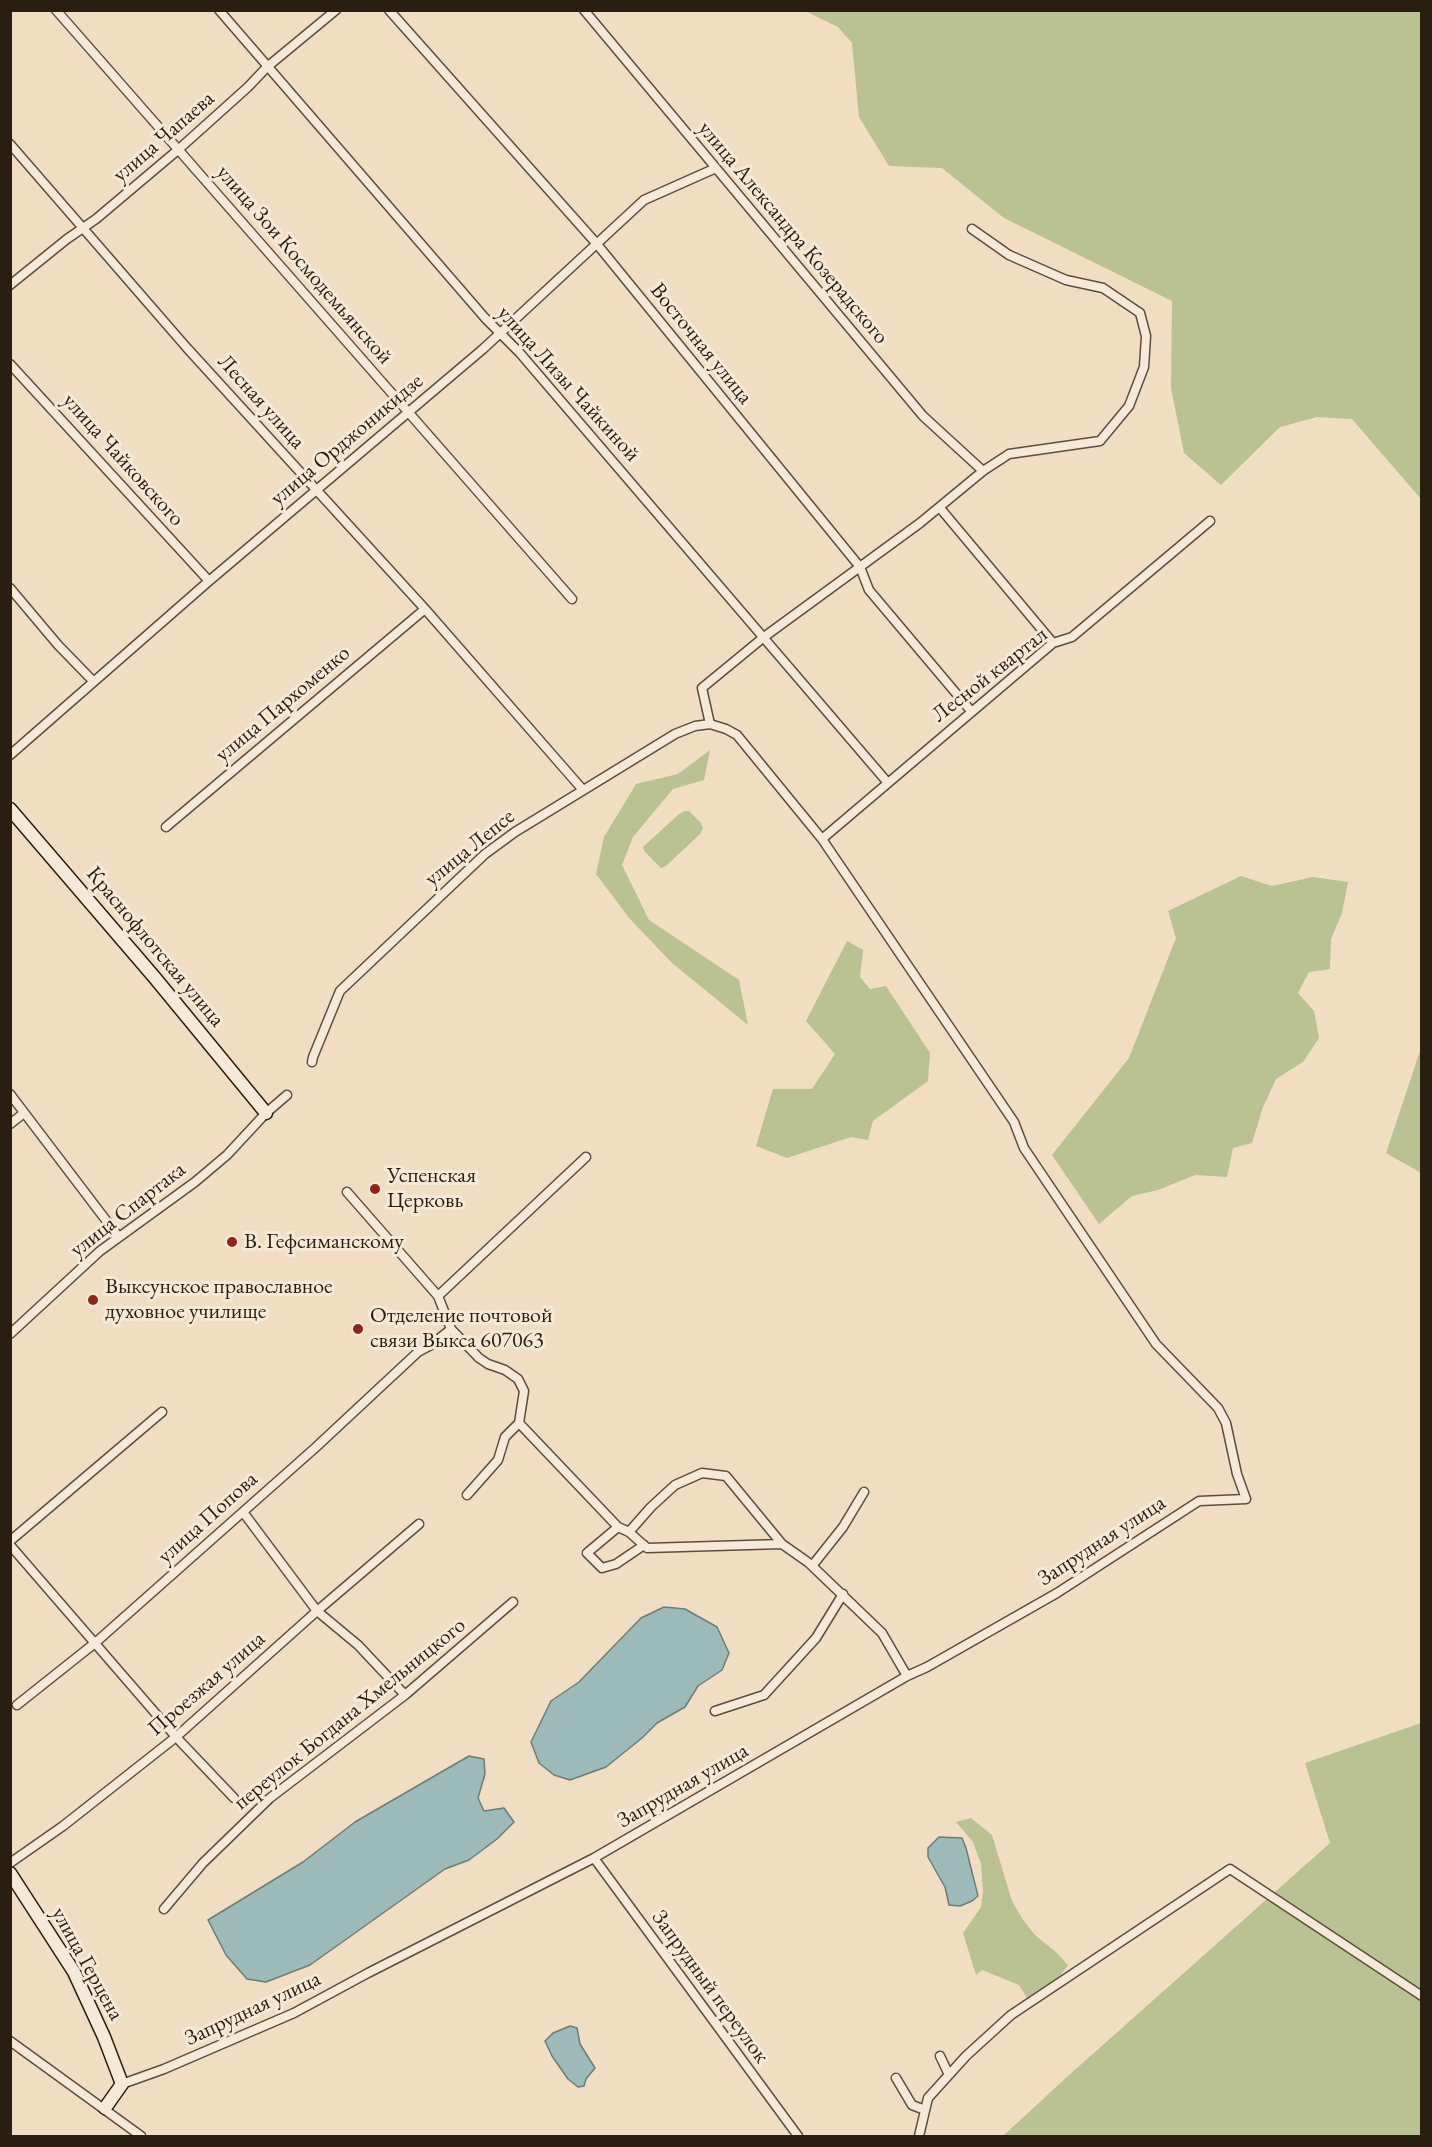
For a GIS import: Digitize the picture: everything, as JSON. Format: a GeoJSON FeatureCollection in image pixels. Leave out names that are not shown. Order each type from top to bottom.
{"type":"FeatureCollection","features":[{"type":"Feature","properties":{"kind":"street","name":"улица Зои Космодемьянской"},"geometry":{"type":"LineString","coordinates":[[56,10],[572,599]]}},
{"type":"Feature","properties":{"kind":"street","name":"улица Лизы Чайкиной"},"geometry":{"type":"LineString","coordinates":[[219,10],[519,352],[888,783]]}},
{"type":"Feature","properties":{"kind":"street","name":"улица Чапаева"},"geometry":{"type":"LineString","coordinates":[[10,285],[96,219],[179,149],[267,67],[336,10]]}},
{"type":"Feature","properties":{"kind":"street","name":"Восточная улица"},"geometry":{"type":"LineString","coordinates":[[389,10],[596,243],[860,567],[869,590],[971,711]]}},
{"type":"Feature","properties":{"kind":"street","name":"улица Александра Козерадского"},"geometry":{"type":"LineString","coordinates":[[584,10],[923,416],[983,471]]}},
{"type":"Feature","properties":{"kind":"street","name":"Лесная улица"},"geometry":{"type":"LineString","coordinates":[[10,144],[179,339],[425,609],[583,790]]}},
{"type":"Feature","properties":{"kind":"street","name":"улица Орджоникидзе"},"geometry":{"type":"LineString","coordinates":[[10,755],[208,581],[410,412],[500,333],[644,200],[716,168]]}},
{"type":"Feature","properties":{"kind":"street"},"geometry":{"type":"LineString","coordinates":[[822,839],[736,735],[710,724],[702,688],[764,637],[940,508],[983,471],[1009,454],[1100,441],[1129,406],[1144,367],[1146,336],[1140,313],[1103,288],[1066,280],[1009,255],[972,228]]}},
{"type":"Feature","properties":{"kind":"street","name":"улица Чайковского"},"geometry":{"type":"LineString","coordinates":[[10,364],[208,581]]}},
{"type":"Feature","properties":{"kind":"street"},"geometry":{"type":"LineString","coordinates":[[940,508],[1053,643]]}},
{"type":"Feature","properties":{"kind":"street","name":"Лесной квартал"},"geometry":{"type":"LineString","coordinates":[[822,839],[1053,643],[1072,637],[1210,521]]}},
{"type":"Feature","properties":{"kind":"street"},"geometry":{"type":"LineString","coordinates":[[10,588],[58,645],[93,681]]}},
{"type":"Feature","properties":{"kind":"street","name":"улица Пархоменко"},"geometry":{"type":"LineString","coordinates":[[166,827],[425,609]]}},
{"type":"Feature","properties":{"kind":"street","name":"улица Лепсе"},"geometry":{"type":"LineString","coordinates":[[312,1062],[339,991],[485,854],[515,832],[675,734],[695,726],[710,724]]}},
{"type":"Feature","properties":{"kind":"street","name":"Краснофлотская улица"},"geometry":{"type":"LineString","coordinates":[[10,809],[155,978],[266,1113]]}},
{"type":"Feature","properties":{"kind":"street","name":"Запрудная улица"},"geometry":{"type":"LineString","coordinates":[[122,2084],[164,2069],[294,2013],[594,1858],[907,1676],[1057,1593],[1199,1501],[1246,1499],[1237,1474],[1226,1423],[1218,1408],[1156,1344],[1024,1148],[1014,1122],[822,839]]}},
{"type":"Feature","properties":{"kind":"street"},"geometry":{"type":"LineString","coordinates":[[10,1094],[118,1236]]}},
{"type":"Feature","properties":{"kind":"street"},"geometry":{"type":"LineString","coordinates":[[266,1113],[287,1095]]}},
{"type":"Feature","properties":{"kind":"street"},"geometry":{"type":"LineString","coordinates":[[10,1125],[24,1113]]}},
{"type":"Feature","properties":{"kind":"street","name":"улица Спартака"},"geometry":{"type":"LineString","coordinates":[[10,1334],[118,1236],[227,1155],[266,1113]]}},
{"type":"Feature","properties":{"kind":"street"},"geometry":{"type":"LineString","coordinates":[[438,1296],[586,1156]]}},
{"type":"Feature","properties":{"kind":"street"},"geometry":{"type":"LineString","coordinates":[[347,1192],[438,1296],[451,1329],[479,1358],[518,1379],[524,1391],[519,1423],[505,1437],[498,1460],[467,1495]]}},
{"type":"Feature","properties":{"kind":"street","name":"улица Попова"},"geometry":{"type":"LineString","coordinates":[[17,1705],[95,1644],[418,1352],[451,1329]]}},
{"type":"Feature","properties":{"kind":"street"},"geometry":{"type":"LineString","coordinates":[[162,1412],[10,1543],[176,1737],[234,1798]]}},
{"type":"Feature","properties":{"kind":"street"},"geometry":{"type":"LineString","coordinates":[[519,1423],[618,1527],[629,1532],[647,1548],[782,1544]]}},
{"type":"Feature","properties":{"kind":"street"},"geometry":{"type":"LineString","coordinates":[[629,1532],[675,1485],[702,1473],[726,1476],[782,1544],[812,1566],[882,1633],[907,1676]]}},
{"type":"Feature","properties":{"kind":"street"},"geometry":{"type":"LineString","coordinates":[[812,1566],[843,1527],[864,1492]]}},
{"type":"Feature","properties":{"kind":"street"},"geometry":{"type":"LineString","coordinates":[[243,1512],[317,1611],[358,1646],[405,1695]]}},
{"type":"Feature","properties":{"kind":"street","name":"Проезжая улица"},"geometry":{"type":"LineString","coordinates":[[10,1863],[63,1826],[176,1737],[317,1611],[419,1524]]}},
{"type":"Feature","properties":{"kind":"street"},"geometry":{"type":"LineString","coordinates":[[618,1527],[587,1553],[602,1568],[616,1564],[644,1545]]}},
{"type":"Feature","properties":{"kind":"street"},"geometry":{"type":"LineString","coordinates":[[715,1711],[764,1695],[816,1638],[843,1594]]}},
{"type":"Feature","properties":{"kind":"street","name":"переулок Богдана Хмельницкого"},"geometry":{"type":"LineString","coordinates":[[164,1910],[203,1863],[270,1798],[405,1695],[513,1602]]}},
{"type":"Feature","properties":{"kind":"street","name":"Запрудный переулок"},"geometry":{"type":"LineString","coordinates":[[594,1858],[798,2136]]}},
{"type":"Feature","properties":{"kind":"street"},"geometry":{"type":"LineString","coordinates":[[919,2136],[928,2098],[966,2056],[1011,2016],[1230,1869],[1422,1996]]}},
{"type":"Feature","properties":{"kind":"street","name":"улица Герцена"},"geometry":{"type":"LineString","coordinates":[[10,1873],[74,1972],[90,2003],[122,2084]]}},
{"type":"Feature","properties":{"kind":"street"},"geometry":{"type":"LineString","coordinates":[[10,2041],[141,2136]]}},
{"type":"Feature","properties":{"kind":"street"},"geometry":{"type":"LineString","coordinates":[[940,2056],[949,2075]]}},
{"type":"Feature","properties":{"kind":"street"},"geometry":{"type":"LineString","coordinates":[[896,2078],[912,2105],[926,2110]]}},
{"type":"Feature","properties":{"kind":"street"},"geometry":{"type":"LineString","coordinates":[[105,2108],[122,2084]]}},
{"type":"Feature","properties":{"kind":"green space"},"geometry":{"type":"Polygon","coordinates":[[[805,11],[1421,11],[1421,499],[1352,419],[1317,417],[1280,427],[1221,485],[1184,453],[1171,388],[1172,301],[1004,218],[942,168],[889,166],[859,117],[852,43],[838,27],[805,11]]]}},
{"type":"Feature","properties":{"kind":"green space"},"geometry":{"type":"Polygon","coordinates":[[[710,750],[704,780],[673,789],[633,837],[622,865],[649,920],[739,980],[748,1025],[672,963],[630,919],[596,874],[604,837],[636,784],[678,774],[710,750]]]}},
{"type":"Feature","properties":{"kind":"green space"},"geometry":{"type":"Polygon","coordinates":[[[685,811],[689,811],[703,828],[700,834],[661,868],[643,847],[685,811]]]}},
{"type":"Feature","properties":{"kind":"green space"},"geometry":{"type":"Polygon","coordinates":[[[1241,876],[1272,886],[1313,877],[1348,882],[1342,913],[1331,939],[1330,969],[1309,972],[1298,993],[1314,1011],[1319,1038],[1303,1062],[1276,1079],[1263,1107],[1252,1143],[1233,1148],[1227,1177],[1195,1175],[1158,1190],[1132,1196],[1099,1224],[1052,1155],[1129,1058],[1176,938],[1168,911],[1241,876]]]}},
{"type":"Feature","properties":{"kind":"green space"},"geometry":{"type":"Polygon","coordinates":[[[847,941],[863,950],[860,977],[870,989],[886,986],[930,1053],[928,1081],[873,1121],[868,1140],[851,1137],[787,1158],[756,1146],[773,1089],[812,1089],[835,1054],[806,1021],[847,941]]]}},
{"type":"Feature","properties":{"kind":"green space"},"geometry":{"type":"Polygon","coordinates":[[[1421,1048],[1422,1173],[1386,1153],[1421,1048]]]}},
{"type":"Feature","properties":{"kind":"green space"},"geometry":{"type":"Polygon","coordinates":[[[1421,1723],[1421,2136],[1003,2136],[1330,1843],[1305,1763],[1421,1723]]]}},
{"type":"Feature","properties":{"kind":"green space"},"geometry":{"type":"Polygon","coordinates":[[[971,1818],[992,1835],[1012,1901],[1023,1920],[1035,1935],[1068,1965],[1059,1977],[1027,1998],[1019,1985],[982,1970],[976,1975],[963,1933],[981,1907],[983,1892],[981,1864],[973,1842],[956,1822],[971,1818]]]}},
{"type":"Feature","properties":{"kind":"water"},"geometry":{"type":"Polygon","coordinates":[[[664,1607],[685,1609],[717,1627],[729,1653],[722,1670],[698,1686],[685,1707],[657,1723],[606,1767],[570,1780],[554,1775],[539,1763],[531,1742],[551,1701],[579,1682],[641,1618],[664,1607]]]}},
{"type":"Feature","properties":{"kind":"water"},"geometry":{"type":"Polygon","coordinates":[[[469,1756],[484,1759],[485,1774],[478,1798],[484,1811],[504,1808],[514,1822],[497,1839],[469,1860],[445,1869],[310,1965],[266,1982],[247,1979],[226,1955],[208,1920],[303,1862],[355,1822],[469,1756]]]}},
{"type":"Feature","properties":{"kind":"water"},"geometry":{"type":"Polygon","coordinates":[[[939,1837],[962,1838],[966,1848],[978,1896],[960,1906],[949,1905],[945,1887],[928,1857],[928,1848],[939,1837]]]}},
{"type":"Feature","properties":{"kind":"water"},"geometry":{"type":"Polygon","coordinates":[[[570,2026],[577,2028],[580,2044],[595,2068],[586,2079],[584,2086],[578,2087],[568,2079],[545,2041],[553,2033],[570,2026]]]}},
{"type":"Feature","properties":{"kind":"place","name":"Успенская Церковь"},"geometry":{"type":"Point","coordinates":[375,1189]}},
{"type":"Feature","properties":{"kind":"place","name":"В. Гефсиманскому"},"geometry":{"type":"Point","coordinates":[232,1242]}},
{"type":"Feature","properties":{"kind":"place","name":"Выксунское православное духовное училище"},"geometry":{"type":"Point","coordinates":[93,1300]}},
{"type":"Feature","properties":{"kind":"place","name":"Отделение почтовой связи Выкса 607063"},"geometry":{"type":"Point","coordinates":[358,1329]}}]}
